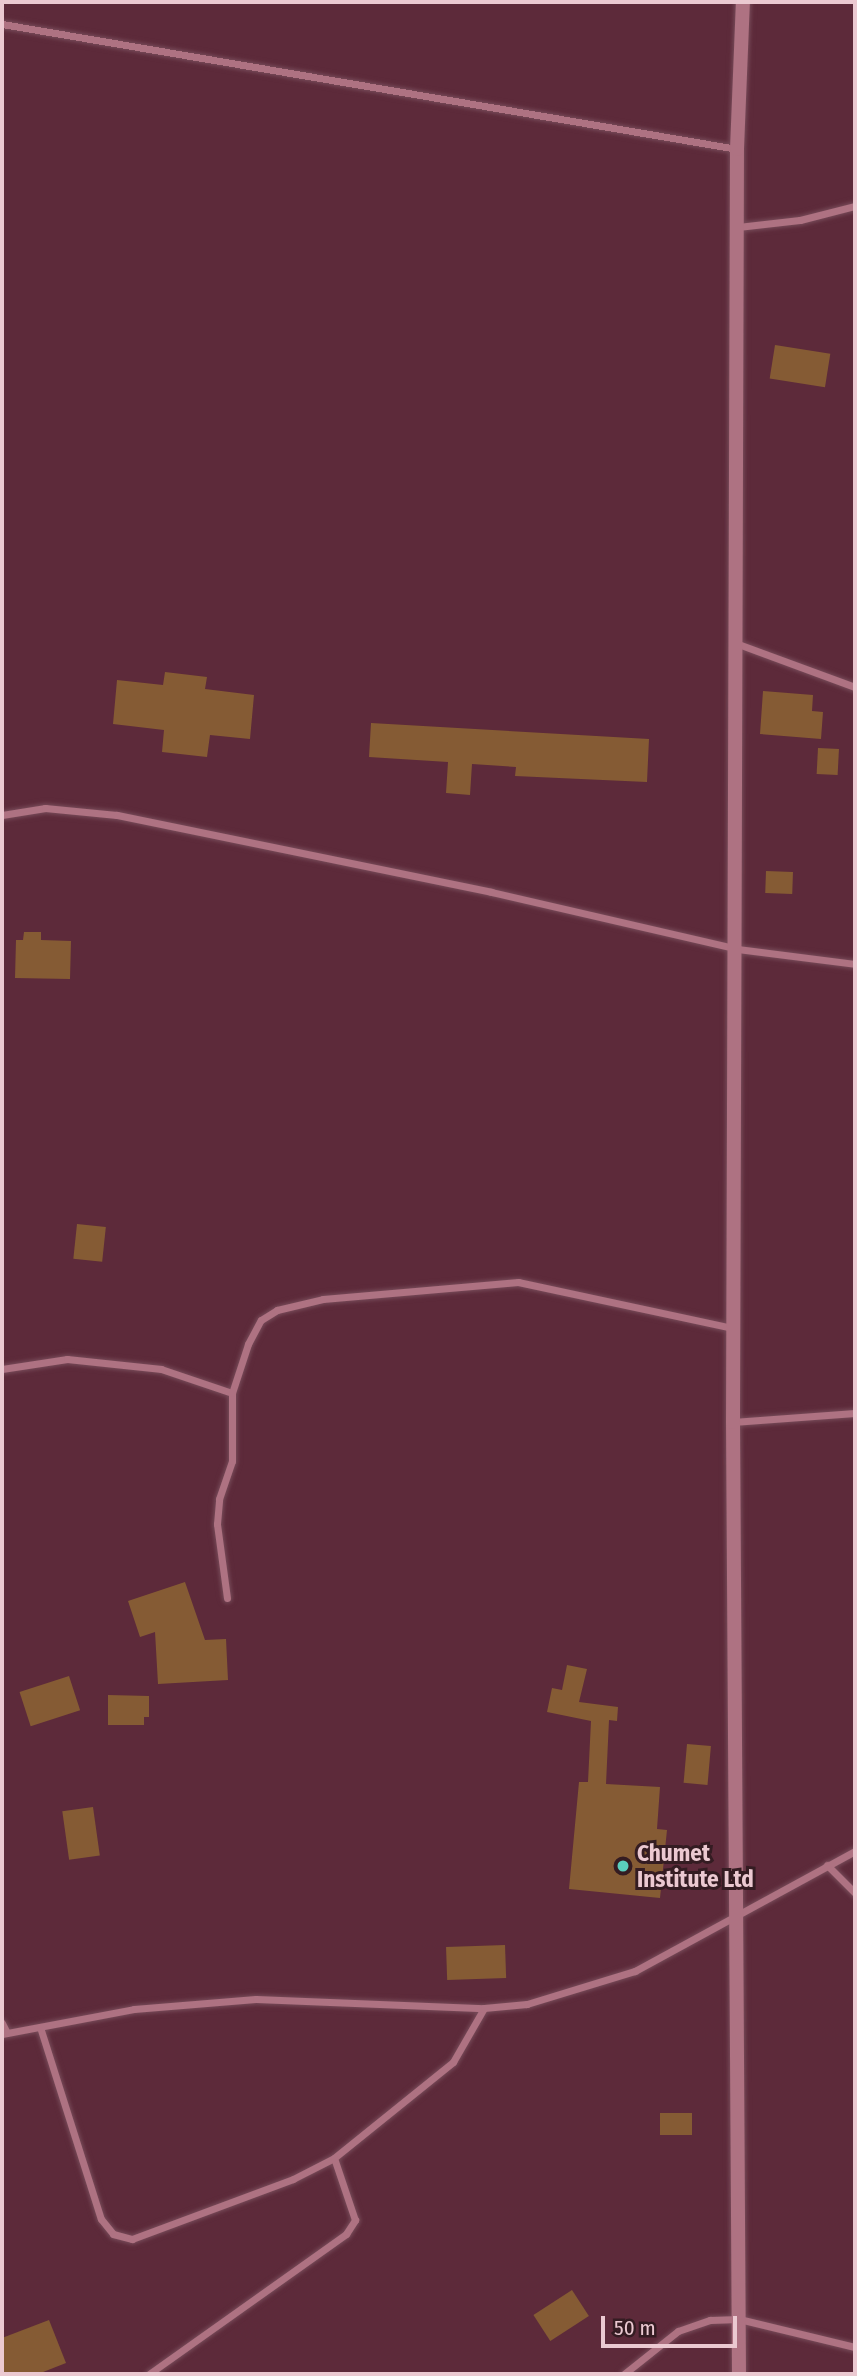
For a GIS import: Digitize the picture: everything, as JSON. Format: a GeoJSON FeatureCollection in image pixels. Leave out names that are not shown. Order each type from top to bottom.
{"type":"FeatureCollection","features":[{"type":"Feature","properties":{"kind":"main road"},"geometry":{"type":"LineString","coordinates":[[739,2374],[733,1328],[737,949],[737,149],[743,2]]}},
{"type":"Feature","properties":{"kind":"street"},"geometry":{"type":"LineString","coordinates":[[2,24],[737,149]]}},
{"type":"Feature","properties":{"kind":"street"},"geometry":{"type":"LineString","coordinates":[[738,227],[800,220],[855,206]]}},
{"type":"Feature","properties":{"kind":"street"},"geometry":{"type":"LineString","coordinates":[[738,644],[855,687]]}},
{"type":"Feature","properties":{"kind":"street"},"geometry":{"type":"LineString","coordinates":[[2,815],[45,808],[117,815],[397,872],[737,949],[855,964]]}},
{"type":"Feature","properties":{"kind":"street"},"geometry":{"type":"LineString","coordinates":[[227,1598],[216,1524],[219,1499],[232,1461],[232,1394],[261,1320],[277,1310],[323,1299],[518,1282],[733,1328]]}},
{"type":"Feature","properties":{"kind":"street"},"geometry":{"type":"LineString","coordinates":[[2,1369],[68,1359],[161,1369],[232,1394]]}},
{"type":"Feature","properties":{"kind":"street"},"geometry":{"type":"LineString","coordinates":[[733,1422],[855,1413]]}},
{"type":"Feature","properties":{"kind":"street"},"geometry":{"type":"LineString","coordinates":[[2,2023],[4,2034],[134,2009],[256,1999],[484,2008],[527,2004],[635,1971],[737,1912],[855,1851]]}},
{"type":"Feature","properties":{"kind":"street"},"geometry":{"type":"LineString","coordinates":[[827,1865],[855,1893]]}},
{"type":"Feature","properties":{"kind":"street"},"geometry":{"type":"LineString","coordinates":[[40,2027],[101,2219],[113,2234],[132,2239],[293,2179],[334,2158],[453,2062],[484,2008]]}},
{"type":"Feature","properties":{"kind":"street"},"geometry":{"type":"LineString","coordinates":[[149,2374],[346,2234],[355,2220],[334,2158]]}},
{"type":"Feature","properties":{"kind":"street"},"geometry":{"type":"LineString","coordinates":[[624,2374],[678,2332],[710,2320],[738,2319],[855,2347]]}},
{"type":"Feature","properties":{"kind":"building"},"geometry":{"type":"Polygon","coordinates":[[[775,345],[830,354],[825,387],[770,379],[775,345]]]}},
{"type":"Feature","properties":{"kind":"building"},"geometry":{"type":"Polygon","coordinates":[[[165,672],[207,677],[205,689],[254,695],[250,739],[210,735],[207,757],[162,752],[164,730],[113,724],[117,680],[163,685],[165,672]]]}},
{"type":"Feature","properties":{"kind":"building"},"geometry":{"type":"Polygon","coordinates":[[[763,691],[813,695],[812,711],[823,712],[821,739],[760,734],[763,691]]]}},
{"type":"Feature","properties":{"kind":"building"},"geometry":{"type":"Polygon","coordinates":[[[371,723],[649,739],[647,782],[515,776],[516,767],[472,764],[470,795],[446,793],[448,762],[369,757],[371,723]]]}},
{"type":"Feature","properties":{"kind":"building"},"geometry":{"type":"Polygon","coordinates":[[[818,748],[839,749],[838,775],[817,774],[818,748]]]}},
{"type":"Feature","properties":{"kind":"building"},"geometry":{"type":"Polygon","coordinates":[[[766,871],[793,872],[792,894],[765,893],[766,871]]]}},
{"type":"Feature","properties":{"kind":"building"},"geometry":{"type":"Polygon","coordinates":[[[24,932],[41,932],[41,940],[71,941],[70,979],[15,978],[16,940],[23,940],[24,932]]]}},
{"type":"Feature","properties":{"kind":"building"},"geometry":{"type":"Polygon","coordinates":[[[77,1224],[106,1227],[102,1262],[73,1259],[77,1224]]]}},
{"type":"Feature","properties":{"kind":"building"},"geometry":{"type":"Polygon","coordinates":[[[185,1582],[205,1640],[226,1639],[228,1680],[158,1684],[155,1632],[140,1637],[128,1601],[185,1582]]]}},
{"type":"Feature","properties":{"kind":"building"},"geometry":{"type":"Polygon","coordinates":[[[567,1665],[587,1669],[579,1702],[618,1707],[617,1721],[609,1720],[606,1784],[660,1787],[657,1829],[667,1830],[660,1898],[569,1889],[579,1782],[588,1782],[591,1721],[547,1712],[552,1688],[562,1690],[567,1665]]]}},
{"type":"Feature","properties":{"kind":"building"},"geometry":{"type":"Polygon","coordinates":[[[69,1676],[80,1710],[31,1726],[20,1692],[69,1676]]]}},
{"type":"Feature","properties":{"kind":"building"},"geometry":{"type":"Polygon","coordinates":[[[108,1695],[149,1696],[149,1717],[144,1717],[144,1725],[108,1725],[108,1695]]]}},
{"type":"Feature","properties":{"kind":"building"},"geometry":{"type":"Polygon","coordinates":[[[687,1744],[711,1746],[708,1785],[684,1783],[687,1744]]]}},
{"type":"Feature","properties":{"kind":"building"},"geometry":{"type":"Polygon","coordinates":[[[93,1807],[100,1856],[69,1860],[62,1811],[93,1807]]]}},
{"type":"Feature","properties":{"kind":"building"},"geometry":{"type":"Polygon","coordinates":[[[505,1945],[506,1978],[447,1980],[446,1947],[505,1945]]]}},
{"type":"Feature","properties":{"kind":"building"},"geometry":{"type":"Polygon","coordinates":[[[660,2113],[692,2113],[692,2135],[660,2135],[660,2113]]]}},
{"type":"Feature","properties":{"kind":"building"},"geometry":{"type":"Polygon","coordinates":[[[572,2290],[589,2316],[550,2341],[533,2315],[572,2290]]]}},
{"type":"Feature","properties":{"kind":"building"},"geometry":{"type":"Polygon","coordinates":[[[49,2320],[66,2363],[38,2374],[2,2374],[2,2338],[49,2320]]]}},
{"type":"Feature","properties":{"kind":"place","name":"Chumet Institute Ltd"},"geometry":{"type":"Point","coordinates":[623,1866]}}]}
